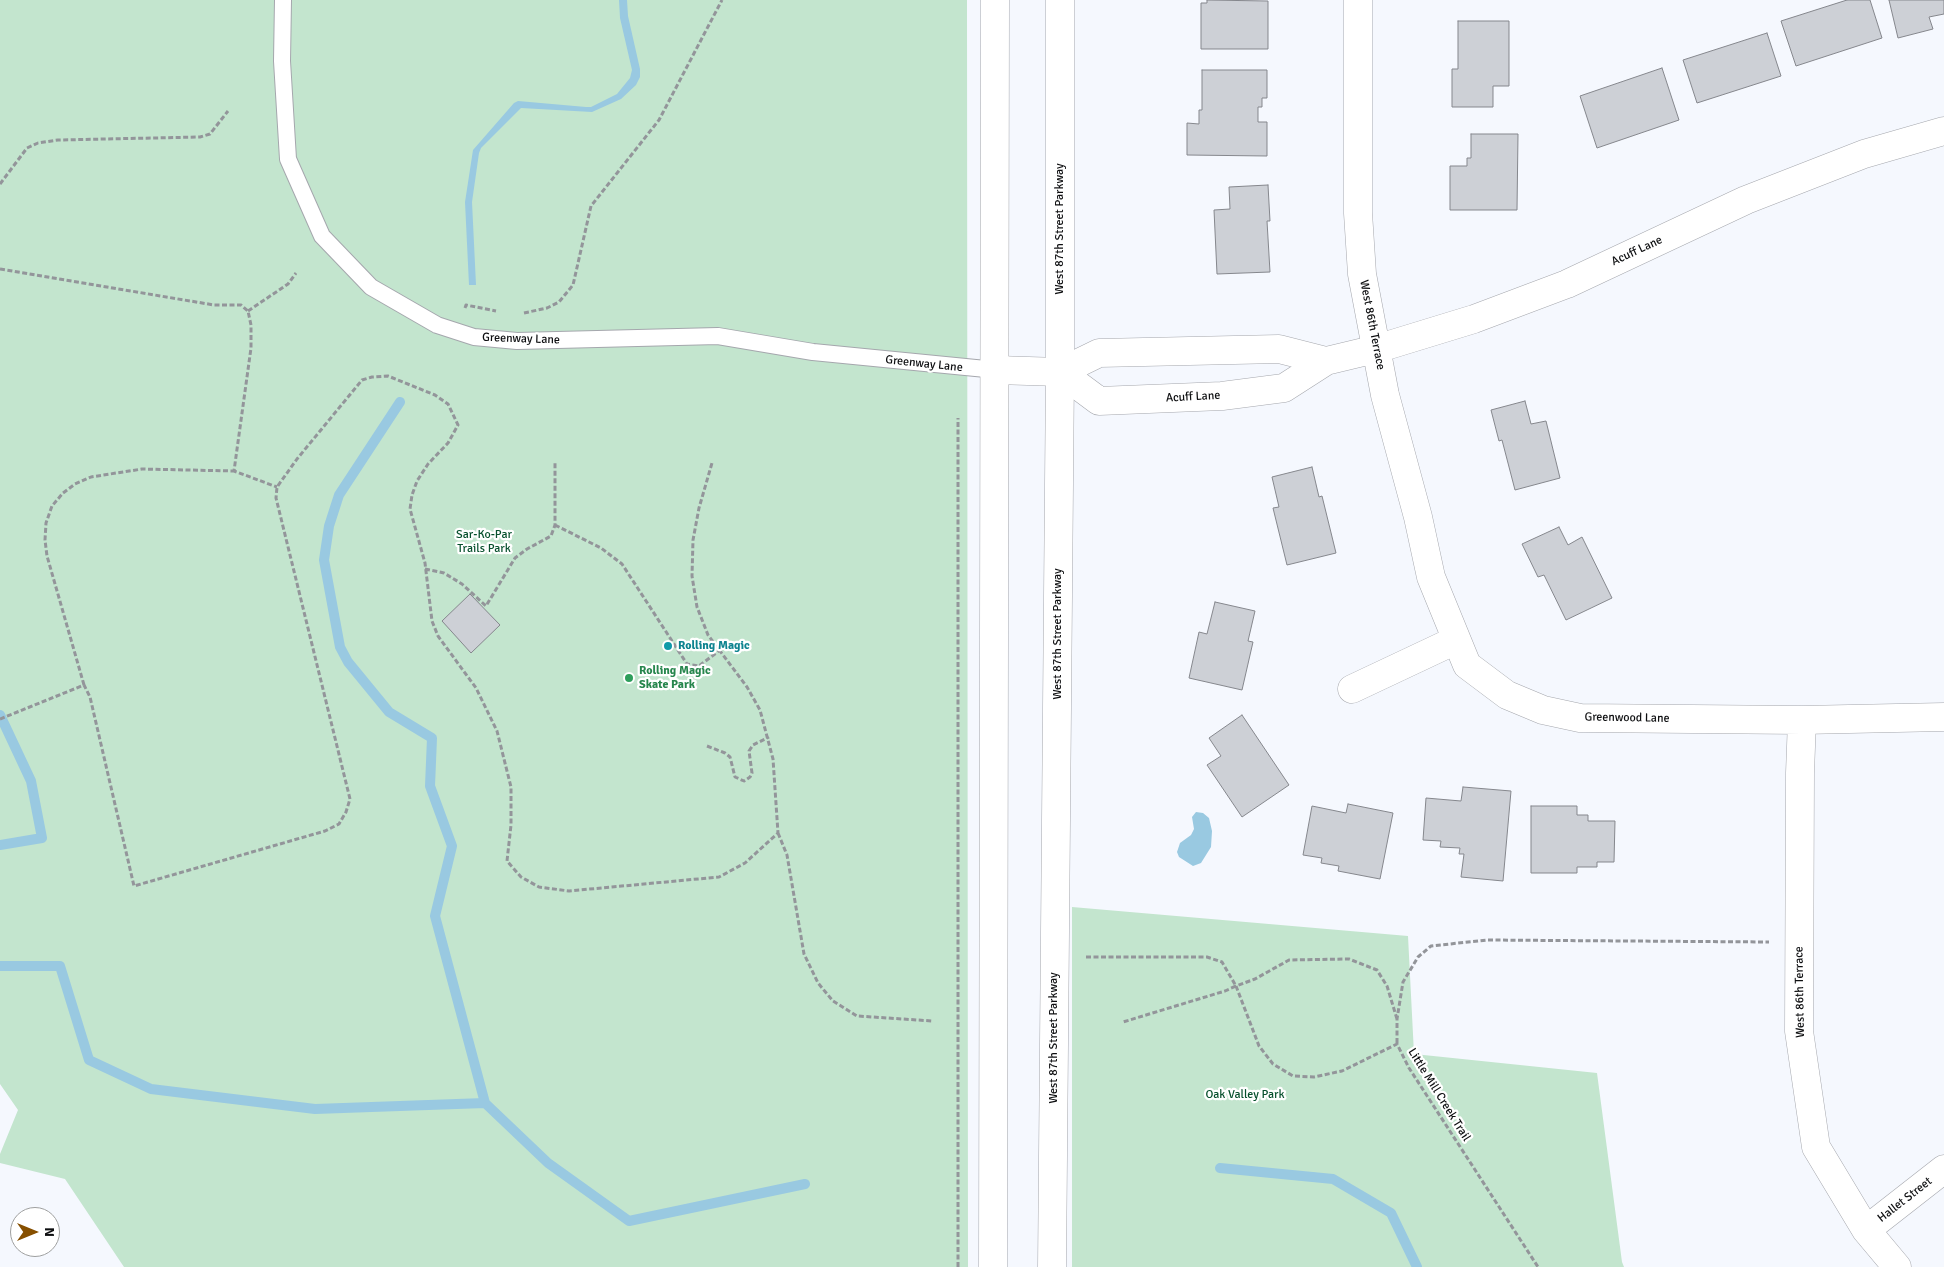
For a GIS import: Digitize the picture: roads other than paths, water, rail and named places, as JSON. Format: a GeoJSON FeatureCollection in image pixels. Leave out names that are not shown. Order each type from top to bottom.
{"type":"FeatureCollection","features":[{"type":"Feature","properties":{"kind":"street"},"geometry":{"type":"LineString","coordinates":[[993,1267],[996,370],[995,0]]}},
{"type":"Feature","properties":{"kind":"street","name":"West 87th Street Parkway"},"geometry":{"type":"LineString","coordinates":[[1052,1267],[1060,372],[1060,0]]}},
{"type":"Feature","properties":{"kind":"street","name":"West 86th Terrace"},"geometry":{"type":"LineString","coordinates":[[1358,0],[1358,213],[1362,274],[1385,396],[1418,517],[1432,577],[1456,640]]}},
{"type":"Feature","properties":{"kind":"street","name":"Acuff Lane"},"geometry":{"type":"LineString","coordinates":[[1060,372],[1099,401],[1222,396],[1284,388],[1326,361],[1376,349],[1474,319],[1567,284],[1746,200],[1864,154],[1944,131]]}},
{"type":"Feature","properties":{"kind":"street","name":"Acuff Lane"},"geometry":{"type":"LineString","coordinates":[[996,370],[1060,372],[1099,354],[1280,349],[1326,361]]}},
{"type":"Feature","properties":{"kind":"street"},"geometry":{"type":"LineString","coordinates":[[1352,689],[1456,640]]}},
{"type":"Feature","properties":{"kind":"street","name":"Greenwood Lane"},"geometry":{"type":"LineString","coordinates":[[1456,640],[1467,665],[1507,695],[1543,710],[1580,718],[1802,720],[1944,717]]}},
{"type":"Feature","properties":{"kind":"street","name":"West 86th Terrace"},"geometry":{"type":"LineString","coordinates":[[1802,720],[1799,1031],[1816,1146],[1866,1230],[1897,1267]]}},
{"type":"Feature","properties":{"kind":"street","name":"Hallet Street"},"geometry":{"type":"LineString","coordinates":[[1866,1230],[1944,1169]]}},
{"type":"Feature","properties":{"kind":"lane","name":"Greenway Lane"},"geometry":{"type":"LineString","coordinates":[[283,0],[283,78],[288,159],[322,236],[371,287],[437,325],[474,337],[517,341],[718,336],[813,352],[996,370]]}},
{"type":"Feature","properties":{"kind":"water"},"geometry":{"type":"Polygon","coordinates":[[[619,0],[627,0],[628,16],[640,69],[640,77],[636,85],[621,99],[592,112],[521,108],[481,148],[472,202],[476,285],[469,285],[465,202],[473,150],[514,103],[518,101],[591,107],[617,94],[630,78],[632,70],[620,18],[619,0]]]}},
{"type":"Feature","properties":{"kind":"water"},"geometry":{"type":"Polygon","coordinates":[[[1196,812],[1203,813],[1209,818],[1212,831],[1211,847],[1201,863],[1193,866],[1179,857],[1177,852],[1180,843],[1191,835],[1194,829],[1192,817],[1196,812]]]}},
{"type":"Feature","properties":{"kind":"waterway"},"geometry":{"type":"LineString","coordinates":[[400,402],[339,495],[329,526],[324,560],[340,647],[348,662],[389,712],[432,738],[430,786],[452,846],[435,916],[485,1103]]}},
{"type":"Feature","properties":{"kind":"waterway"},"geometry":{"type":"LineString","coordinates":[[0,715],[31,781],[42,838],[0,845]]}},
{"type":"Feature","properties":{"kind":"waterway"},"geometry":{"type":"LineString","coordinates":[[0,966],[60,966],[89,1060],[151,1089],[315,1109],[485,1103],[548,1163],[629,1221],[805,1184]]}},
{"type":"Feature","properties":{"kind":"waterway"},"geometry":{"type":"LineString","coordinates":[[1220,1168],[1333,1179],[1391,1213],[1417,1267]]}},
{"type":"Feature","properties":{"kind":"place","name":"Rolling Magic"},"geometry":{"type":"Point","coordinates":[668,646]}},
{"type":"Feature","properties":{"kind":"place","name":"Rolling Magic Skate Park"},"geometry":{"type":"Point","coordinates":[629,678]}},
{"type":"Feature","properties":{"kind":"park label","name":"Sar-Ko-Par Trails Park"},"geometry":{"type":"Point","coordinates":[484,542]}},
{"type":"Feature","properties":{"kind":"park label","name":"Oak Valley Park"},"geometry":{"type":"Point","coordinates":[1245,1095]}}]}
